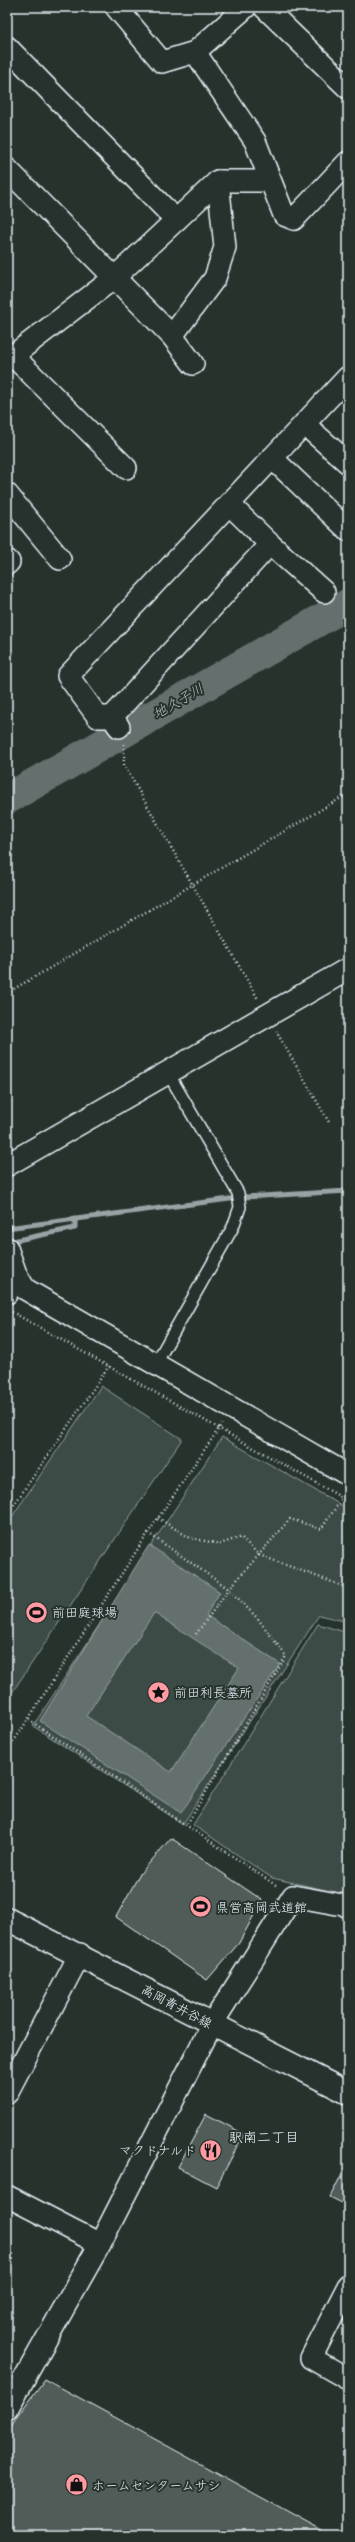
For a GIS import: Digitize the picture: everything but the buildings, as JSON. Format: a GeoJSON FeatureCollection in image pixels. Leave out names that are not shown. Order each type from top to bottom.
{"type":"FeatureCollection","features":[{"type":"Feature","properties":{"kind":"street"},"geometry":{"type":"LineString","coordinates":[[116,7],[162,62],[195,52],[246,7]]}},
{"type":"Feature","properties":{"kind":"street"},"geometry":{"type":"LineString","coordinates":[[264,7],[348,88]]}},
{"type":"Feature","properties":{"kind":"street"},"geometry":{"type":"LineString","coordinates":[[7,47],[176,220]]}},
{"type":"Feature","properties":{"kind":"street"},"geometry":{"type":"LineString","coordinates":[[195,52],[255,141],[284,215],[294,219],[348,162]]}},
{"type":"Feature","properties":{"kind":"street"},"geometry":{"type":"LineString","coordinates":[[7,169],[172,336],[193,364]]}},
{"type":"Feature","properties":{"kind":"street"},"geometry":{"type":"LineString","coordinates":[[126,468],[10,358],[114,278],[218,181],[270,181]]}},
{"type":"Feature","properties":{"kind":"street"},"geometry":{"type":"LineString","coordinates":[[172,336],[215,278],[223,253],[225,246],[218,181]]}},
{"type":"Feature","properties":{"kind":"street"},"geometry":{"type":"LineString","coordinates":[[270,544],[118,727],[98,717],[68,676],[348,377]]}},
{"type":"Feature","properties":{"kind":"street"},"geometry":{"type":"LineString","coordinates":[[304,424],[348,462]]}},
{"type":"Feature","properties":{"kind":"street"},"geometry":{"type":"LineString","coordinates":[[272,458],[348,530]]}},
{"type":"Feature","properties":{"kind":"street"},"geometry":{"type":"LineString","coordinates":[[7,494],[60,560]]}},
{"type":"Feature","properties":{"kind":"street"},"geometry":{"type":"LineString","coordinates":[[229,504],[270,544],[324,592]]}},
{"type":"Feature","properties":{"kind":"street"},"geometry":{"type":"LineString","coordinates":[[7,560],[9,562],[7,564]]}},
{"type":"Feature","properties":{"kind":"street"},"geometry":{"type":"LineString","coordinates":[[7,1165],[168,1074],[348,969]]}},
{"type":"Feature","properties":{"kind":"street"},"geometry":{"type":"LineString","coordinates":[[7,1248],[11,1273],[7,1293]]}},
{"type":"Feature","properties":{"kind":"street"},"geometry":{"type":"LineString","coordinates":[[11,1273],[25,1289],[348,1475]]}},
{"type":"Feature","properties":{"kind":"street"},"geometry":{"type":"LineString","coordinates":[[7,2410],[100,2244],[212,2024],[293,1896],[348,1906]]}},
{"type":"Feature","properties":{"kind":"street","name":"高岡青井谷線"},"geometry":{"type":"LineString","coordinates":[[7,1919],[80,1954],[212,2024],[346,2087]]}},
{"type":"Feature","properties":{"kind":"street"},"geometry":{"type":"LineString","coordinates":[[7,2093],[80,1954]]}},
{"type":"Feature","properties":{"kind":"street"},"geometry":{"type":"LineString","coordinates":[[7,2196],[100,2244]]}},
{"type":"Feature","properties":{"kind":"street"},"geometry":{"type":"LineString","coordinates":[[348,2286],[311,2358],[348,2379]]}},
{"type":"Feature","properties":{"kind":"lane"},"geometry":{"type":"LineString","coordinates":[[155,1365],[233,1227],[240,1207],[238,1193],[168,1074]]}},
{"type":"Feature","properties":{"kind":"path"},"geometry":{"type":"LineString","coordinates":[[118,727],[124,765],[330,1124]]}},
{"type":"Feature","properties":{"kind":"path"},"geometry":{"type":"LineString","coordinates":[[7,993],[348,794]]}},
{"type":"Feature","properties":{"kind":"path"},"geometry":{"type":"LineString","coordinates":[[7,1309],[348,1501]]}},
{"type":"Feature","properties":{"kind":"path"},"geometry":{"type":"LineString","coordinates":[[7,1515],[109,1366]]}},
{"type":"Feature","properties":{"kind":"path"},"geometry":{"type":"LineString","coordinates":[[7,1752],[148,1533],[232,1409]]}},
{"type":"Feature","properties":{"kind":"path"},"geometry":{"type":"LineString","coordinates":[[196,1634],[229,1589],[290,1519],[321,1530],[348,1490]]}},
{"type":"Feature","properties":{"kind":"path"},"geometry":{"type":"LineString","coordinates":[[158,1518],[190,1538],[220,1544],[241,1537],[259,1555],[348,1588]]}},
{"type":"Feature","properties":{"kind":"path"},"geometry":{"type":"LineString","coordinates":[[148,1533],[229,1589],[258,1619],[286,1656],[186,1826]]}},
{"type":"Feature","properties":{"kind":"path"},"geometry":{"type":"LineString","coordinates":[[29,1720],[293,1896]]}},
{"type":"Feature","properties":{"kind":"shaded area","name":"前田庭球場"},"geometry":{"type":"Polygon","coordinates":[[[101,1386],[182,1439],[7,1700],[7,1524],[101,1386]]]}},
{"type":"Feature","properties":{"kind":"shaded area"},"geometry":{"type":"Polygon","coordinates":[[[222,1437],[348,1509],[348,1622],[319,1615],[183,1824],[33,1726],[222,1437]]]}},
{"type":"Feature","properties":{"kind":"shaded area"},"geometry":{"type":"Polygon","coordinates":[[[149,1545],[220,1592],[206,1615],[280,1664],[181,1813],[40,1721],[149,1545]],[[154,1613],[86,1716],[171,1772],[239,1668],[154,1613]]]}},
{"type":"Feature","properties":{"kind":"shaded area"},"geometry":{"type":"Polygon","coordinates":[[[318,1624],[348,1633],[348,1895],[272,1878],[193,1825],[318,1624]]]}},
{"type":"Feature","properties":{"kind":"waterway","name":"地久子川"},"geometry":{"type":"LineString","coordinates":[[7,799],[348,604]]}},
{"type":"Feature","properties":{"kind":"waterway"},"geometry":{"type":"LineString","coordinates":[[7,1228],[245,1197],[348,1191]]}},
{"type":"Feature","properties":{"kind":"waterway"},"geometry":{"type":"LineString","coordinates":[[8,1242],[75,1228],[75,1219]]}},
{"type":"Feature","properties":{"kind":"place","name":"前田庭球場"},"geometry":{"type":"Point","coordinates":[37,1612]}},
{"type":"Feature","properties":{"kind":"place","name":"前田利長墓所"},"geometry":{"type":"Point","coordinates":[159,1692]}},
{"type":"Feature","properties":{"kind":"place","name":"県営高岡武道館"},"geometry":{"type":"Point","coordinates":[200,1907]}},
{"type":"Feature","properties":{"kind":"place","name":"マクドナルド"},"geometry":{"type":"Point","coordinates":[211,2150]}},
{"type":"Feature","properties":{"kind":"place","name":"ホームセンタームサシ"},"geometry":{"type":"Point","coordinates":[77,2485]}},
{"type":"Feature","properties":{"kind":"district","name":"駅南二丁目"},"geometry":{"type":"Point","coordinates":[264,2137]}}]}
